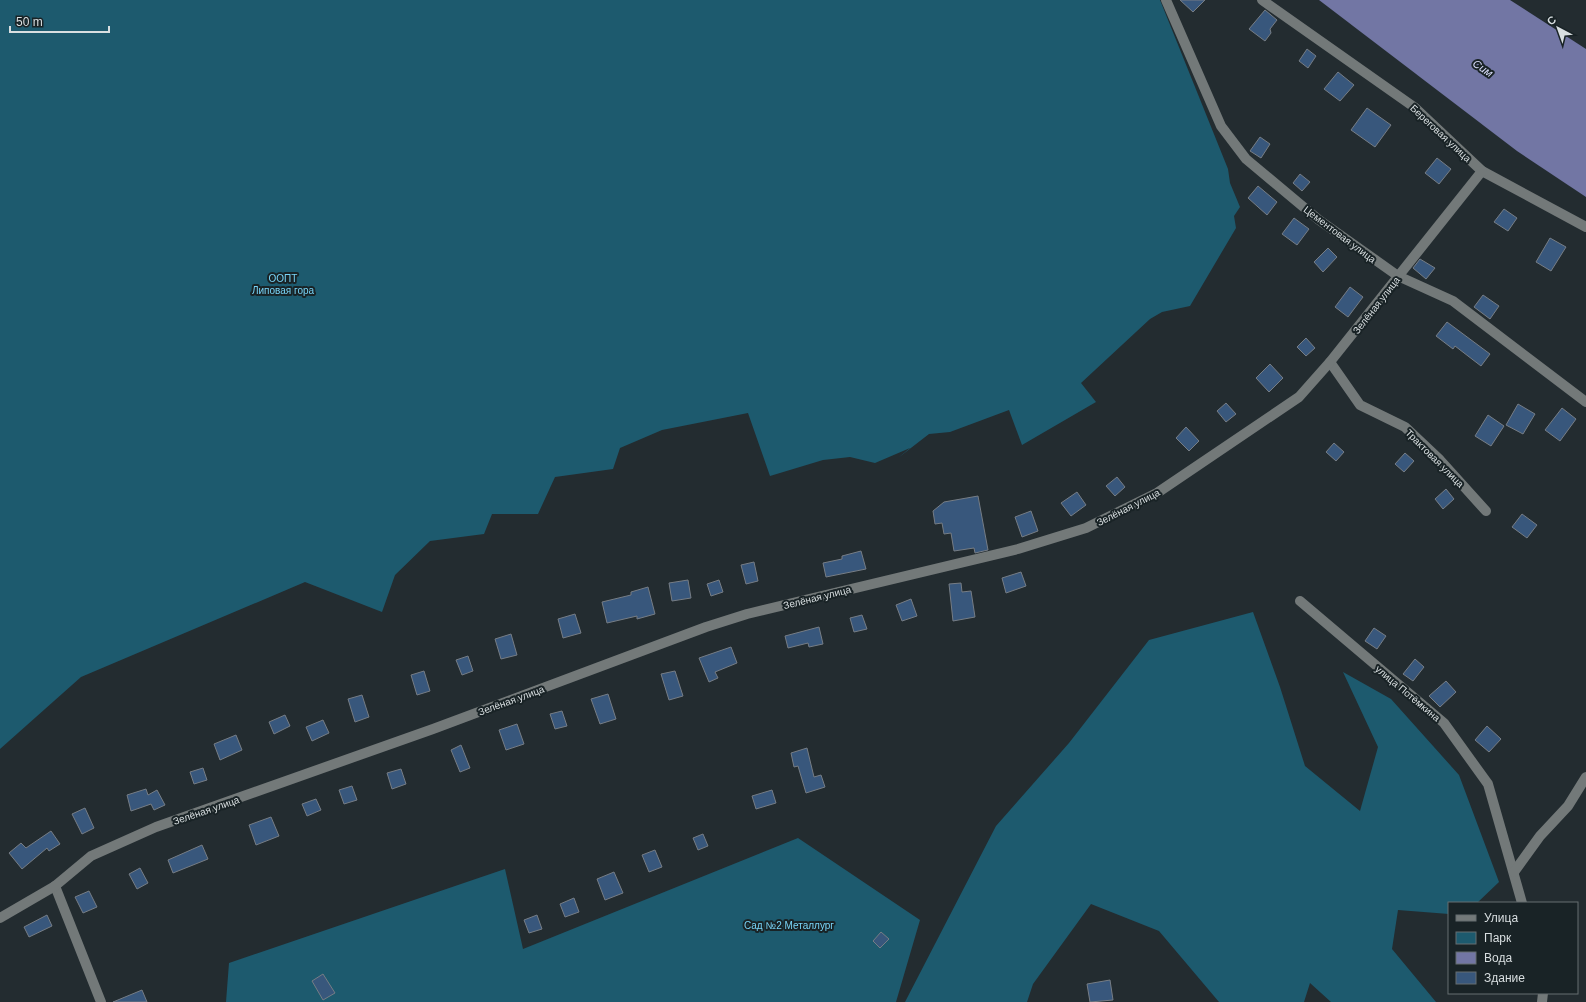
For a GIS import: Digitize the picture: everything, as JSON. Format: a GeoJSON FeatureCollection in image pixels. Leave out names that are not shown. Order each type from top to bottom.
{"type":"FeatureCollection","features":[{"type":"Feature","properties":{"kind":"street","name":"Цементовая улица"},"geometry":{"type":"LineString","coordinates":[[1166,0],[1221,126],[1246,159],[1319,220],[1398,276],[1453,301],[1586,402]]}},
{"type":"Feature","properties":{"kind":"street","name":"Береговая улица"},"geometry":{"type":"LineString","coordinates":[[1262,0],[1414,107],[1482,171],[1586,227]]}},
{"type":"Feature","properties":{"kind":"street","name":"Зелёная улица"},"geometry":{"type":"LineString","coordinates":[[0,918],[55,886],[91,856],[156,827],[419,734],[706,627],[747,614],[1018,549],[1086,528],[1157,493],[1300,397],[1330,362],[1482,171]]}},
{"type":"Feature","properties":{"kind":"street","name":"Трактовая улица"},"geometry":{"type":"LineString","coordinates":[[1330,362],[1360,405],[1405,427],[1440,460],[1486,511]]}},
{"type":"Feature","properties":{"kind":"street","name":"улица Потёмкина"},"geometry":{"type":"LineString","coordinates":[[1300,602],[1444,723],[1488,784],[1522,902]]}},
{"type":"Feature","properties":{"kind":"street"},"geometry":{"type":"LineString","coordinates":[[1514,872],[1540,836],[1568,806],[1586,777]]}},
{"type":"Feature","properties":{"kind":"street"},"geometry":{"type":"LineString","coordinates":[[55,886],[101,1002]]}},
{"type":"Feature","properties":{"kind":"green space","name":"ООПТ Липовая гора"},"geometry":{"type":"Polygon","coordinates":[[[0,0],[1160,0],[1228,169],[1230,183],[1240,207],[1234,216],[1236,228],[1190,306],[1162,312],[1150,319],[1081,383],[1096,402],[1022,445],[1009,410],[950,432],[929,434],[898,458],[910,448],[875,463],[850,457],[823,460],[770,476],[748,413],[662,430],[620,448],[613,469],[555,477],[538,514],[492,514],[484,534],[430,541],[395,575],[382,612],[305,582],[81,677],[0,749],[0,0]]]}},
{"type":"Feature","properties":{"kind":"green space"},"geometry":{"type":"Polygon","coordinates":[[[1253,612],[1280,687],[1305,766],[1360,811],[1378,747],[1343,672],[1391,699],[1459,775],[1499,882],[1478,902],[1448,902],[1448,914],[1398,910],[1392,949],[1436,1002],[1331,1002],[1310,983],[1304,1002],[1219,1002],[1159,931],[1091,904],[1033,984],[1027,1002],[905,1002],[996,826],[1069,743],[1149,640],[1253,612]]]}},
{"type":"Feature","properties":{"kind":"green space","name":"Сад №2 Металлург"},"geometry":{"type":"Polygon","coordinates":[[[798,838],[920,920],[896,1002],[226,1002],[229,963],[505,869],[523,949],[798,838]]]}},
{"type":"Feature","properties":{"kind":"water","name":"Сим"},"geometry":{"type":"Polygon","coordinates":[[[1319,0],[1510,0],[1586,49],[1586,197],[1517,151],[1319,0]]]}},
{"type":"Feature","properties":{"kind":"building"},"geometry":{"type":"Polygon","coordinates":[[[1180,0],[1205,0],[1193,12],[1180,0]]]}},
{"type":"Feature","properties":{"kind":"building"},"geometry":{"type":"Polygon","coordinates":[[[1265,10],[1277,20],[1270,29],[1271,33],[1265,41],[1249,29],[1265,10]]]}},
{"type":"Feature","properties":{"kind":"building"},"geometry":{"type":"Polygon","coordinates":[[[1307,49],[1316,56],[1308,68],[1299,61],[1307,49]]]}},
{"type":"Feature","properties":{"kind":"building"},"geometry":{"type":"Polygon","coordinates":[[[1338,72],[1354,85],[1340,101],[1324,89],[1338,72]]]}},
{"type":"Feature","properties":{"kind":"building"},"geometry":{"type":"Polygon","coordinates":[[[1367,108],[1391,125],[1375,147],[1351,130],[1367,108]]]}},
{"type":"Feature","properties":{"kind":"building"},"geometry":{"type":"Polygon","coordinates":[[[1260,137],[1270,144],[1261,158],[1250,151],[1260,137]]]}},
{"type":"Feature","properties":{"kind":"building"},"geometry":{"type":"Polygon","coordinates":[[[1437,158],[1451,169],[1439,184],[1425,173],[1437,158]]]}},
{"type":"Feature","properties":{"kind":"building"},"geometry":{"type":"Polygon","coordinates":[[[1300,174],[1310,182],[1302,191],[1293,183],[1300,174]]]}},
{"type":"Feature","properties":{"kind":"building"},"geometry":{"type":"Polygon","coordinates":[[[1258,186],[1277,202],[1267,215],[1248,198],[1258,186]]]}},
{"type":"Feature","properties":{"kind":"building"},"geometry":{"type":"Polygon","coordinates":[[[1504,209],[1517,218],[1508,231],[1494,222],[1504,209]]]}},
{"type":"Feature","properties":{"kind":"building"},"geometry":{"type":"Polygon","coordinates":[[[1294,218],[1309,229],[1297,245],[1282,234],[1294,218]]]}},
{"type":"Feature","properties":{"kind":"building"},"geometry":{"type":"Polygon","coordinates":[[[1550,238],[1566,247],[1551,271],[1536,262],[1550,238]]]}},
{"type":"Feature","properties":{"kind":"building"},"geometry":{"type":"Polygon","coordinates":[[[1328,248],[1337,257],[1323,272],[1314,262],[1328,248]]]}},
{"type":"Feature","properties":{"kind":"building"},"geometry":{"type":"Polygon","coordinates":[[[1420,259],[1435,268],[1426,279],[1413,268],[1420,259]]]}},
{"type":"Feature","properties":{"kind":"building"},"geometry":{"type":"Polygon","coordinates":[[[1350,287],[1363,297],[1348,317],[1335,307],[1350,287]]]}},
{"type":"Feature","properties":{"kind":"building"},"geometry":{"type":"Polygon","coordinates":[[[1483,295],[1499,306],[1490,319],[1474,307],[1483,295]]]}},
{"type":"Feature","properties":{"kind":"building"},"geometry":{"type":"Polygon","coordinates":[[[1447,322],[1490,354],[1481,366],[1455,346],[1453,349],[1436,336],[1447,322]]]}},
{"type":"Feature","properties":{"kind":"building"},"geometry":{"type":"Polygon","coordinates":[[[1306,338],[1315,348],[1306,356],[1297,347],[1306,338]]]}},
{"type":"Feature","properties":{"kind":"building"},"geometry":{"type":"Polygon","coordinates":[[[1270,364],[1283,378],[1269,392],[1256,378],[1270,364]]]}},
{"type":"Feature","properties":{"kind":"building"},"geometry":{"type":"Polygon","coordinates":[[[1226,403],[1236,414],[1226,422],[1217,411],[1226,403]]]}},
{"type":"Feature","properties":{"kind":"building"},"geometry":{"type":"Polygon","coordinates":[[[1518,404],[1535,414],[1523,434],[1506,425],[1518,404]]]}},
{"type":"Feature","properties":{"kind":"building"},"geometry":{"type":"Polygon","coordinates":[[[1562,408],[1576,419],[1560,441],[1545,430],[1562,408]]]}},
{"type":"Feature","properties":{"kind":"building"},"geometry":{"type":"Polygon","coordinates":[[[1488,415],[1504,426],[1491,446],[1475,436],[1488,415]]]}},
{"type":"Feature","properties":{"kind":"building"},"geometry":{"type":"Polygon","coordinates":[[[1186,427],[1199,441],[1189,451],[1176,438],[1186,427]]]}},
{"type":"Feature","properties":{"kind":"building"},"geometry":{"type":"Polygon","coordinates":[[[1334,443],[1344,452],[1336,461],[1326,452],[1334,443]]]}},
{"type":"Feature","properties":{"kind":"building"},"geometry":{"type":"Polygon","coordinates":[[[1405,453],[1414,461],[1404,472],[1395,464],[1405,453]]]}},
{"type":"Feature","properties":{"kind":"building"},"geometry":{"type":"Polygon","coordinates":[[[1117,477],[1125,487],[1115,496],[1106,486],[1117,477]]]}},
{"type":"Feature","properties":{"kind":"building"},"geometry":{"type":"Polygon","coordinates":[[[1446,489],[1454,499],[1443,509],[1435,499],[1446,489]]]}},
{"type":"Feature","properties":{"kind":"building"},"geometry":{"type":"Polygon","coordinates":[[[1077,492],[1086,505],[1071,516],[1061,503],[1077,492]]]}},
{"type":"Feature","properties":{"kind":"building"},"geometry":{"type":"Polygon","coordinates":[[[978,496],[988,550],[975,553],[974,548],[954,551],[951,533],[944,534],[942,523],[935,524],[933,511],[944,502],[978,496]]]}},
{"type":"Feature","properties":{"kind":"building"},"geometry":{"type":"Polygon","coordinates":[[[1031,511],[1038,531],[1022,537],[1015,517],[1031,511]]]}},
{"type":"Feature","properties":{"kind":"building"},"geometry":{"type":"Polygon","coordinates":[[[1522,514],[1537,525],[1527,538],[1512,527],[1522,514]]]}},
{"type":"Feature","properties":{"kind":"building"},"geometry":{"type":"Polygon","coordinates":[[[861,551],[866,569],[826,577],[823,563],[842,559],[842,556],[861,551]]]}},
{"type":"Feature","properties":{"kind":"building"},"geometry":{"type":"Polygon","coordinates":[[[754,562],[758,581],[746,584],[741,565],[754,562]]]}},
{"type":"Feature","properties":{"kind":"building"},"geometry":{"type":"Polygon","coordinates":[[[1021,572],[1026,586],[1006,593],[1002,578],[1021,572]]]}},
{"type":"Feature","properties":{"kind":"building"},"geometry":{"type":"Polygon","coordinates":[[[688,580],[691,598],[672,601],[669,583],[688,580]]]}},
{"type":"Feature","properties":{"kind":"building"},"geometry":{"type":"Polygon","coordinates":[[[719,580],[723,592],[711,596],[707,584],[719,580]]]}},
{"type":"Feature","properties":{"kind":"building"},"geometry":{"type":"Polygon","coordinates":[[[961,583],[962,592],[971,591],[975,617],[953,621],[949,584],[961,583]]]}},
{"type":"Feature","properties":{"kind":"building"},"geometry":{"type":"Polygon","coordinates":[[[648,587],[655,614],[637,619],[637,616],[607,623],[602,602],[631,595],[631,592],[648,587]]]}},
{"type":"Feature","properties":{"kind":"building"},"geometry":{"type":"Polygon","coordinates":[[[911,599],[917,616],[902,621],[896,605],[911,599]]]}},
{"type":"Feature","properties":{"kind":"building"},"geometry":{"type":"Polygon","coordinates":[[[575,614],[581,633],[563,638],[558,619],[575,614]]]}},
{"type":"Feature","properties":{"kind":"building"},"geometry":{"type":"Polygon","coordinates":[[[862,615],[867,629],[854,632],[850,618],[862,615]]]}},
{"type":"Feature","properties":{"kind":"building"},"geometry":{"type":"Polygon","coordinates":[[[819,627],[823,644],[809,647],[808,643],[788,648],[785,636],[819,627]]]}},
{"type":"Feature","properties":{"kind":"building"},"geometry":{"type":"Polygon","coordinates":[[[1374,628],[1386,636],[1377,649],[1365,641],[1374,628]]]}},
{"type":"Feature","properties":{"kind":"building"},"geometry":{"type":"Polygon","coordinates":[[[511,634],[517,655],[501,659],[495,639],[511,634]]]}},
{"type":"Feature","properties":{"kind":"building"},"geometry":{"type":"Polygon","coordinates":[[[731,647],[737,663],[715,672],[718,678],[709,682],[699,658],[731,647]]]}},
{"type":"Feature","properties":{"kind":"building"},"geometry":{"type":"Polygon","coordinates":[[[468,656],[473,671],[462,675],[456,660],[468,656]]]}},
{"type":"Feature","properties":{"kind":"building"},"geometry":{"type":"Polygon","coordinates":[[[1415,659],[1424,667],[1413,681],[1403,674],[1415,659]]]}},
{"type":"Feature","properties":{"kind":"building"},"geometry":{"type":"Polygon","coordinates":[[[424,671],[430,691],[417,695],[411,675],[424,671]]]}},
{"type":"Feature","properties":{"kind":"building"},"geometry":{"type":"Polygon","coordinates":[[[675,671],[683,696],[669,700],[661,674],[675,671]]]}},
{"type":"Feature","properties":{"kind":"building"},"geometry":{"type":"Polygon","coordinates":[[[1446,681],[1456,692],[1440,707],[1429,696],[1446,681]]]}},
{"type":"Feature","properties":{"kind":"building"},"geometry":{"type":"Polygon","coordinates":[[[608,694],[616,719],[600,724],[591,699],[608,694]]]}},
{"type":"Feature","properties":{"kind":"building"},"geometry":{"type":"Polygon","coordinates":[[[362,695],[369,717],[355,722],[348,699],[362,695]]]}},
{"type":"Feature","properties":{"kind":"building"},"geometry":{"type":"Polygon","coordinates":[[[562,711],[567,726],[555,729],[550,714],[562,711]]]}},
{"type":"Feature","properties":{"kind":"building"},"geometry":{"type":"Polygon","coordinates":[[[285,715],[290,726],[274,734],[269,722],[285,715]]]}},
{"type":"Feature","properties":{"kind":"building"},"geometry":{"type":"Polygon","coordinates":[[[323,720],[329,733],[312,741],[306,727],[323,720]]]}},
{"type":"Feature","properties":{"kind":"building"},"geometry":{"type":"Polygon","coordinates":[[[517,724],[524,744],[506,750],[499,730],[517,724]]]}},
{"type":"Feature","properties":{"kind":"building"},"geometry":{"type":"Polygon","coordinates":[[[1487,726],[1501,739],[1489,752],[1475,740],[1487,726]]]}},
{"type":"Feature","properties":{"kind":"building"},"geometry":{"type":"Polygon","coordinates":[[[236,735],[242,750],[220,760],[214,744],[236,735]]]}},
{"type":"Feature","properties":{"kind":"building"},"geometry":{"type":"Polygon","coordinates":[[[461,745],[470,768],[460,772],[451,750],[461,745]]]}},
{"type":"Feature","properties":{"kind":"building"},"geometry":{"type":"Polygon","coordinates":[[[807,748],[814,777],[821,775],[825,787],[806,793],[798,766],[794,767],[791,753],[807,748]]]}},
{"type":"Feature","properties":{"kind":"building"},"geometry":{"type":"Polygon","coordinates":[[[203,768],[207,780],[194,784],[190,772],[203,768]]]}},
{"type":"Feature","properties":{"kind":"building"},"geometry":{"type":"Polygon","coordinates":[[[401,769],[406,784],[392,789],[387,773],[401,769]]]}},
{"type":"Feature","properties":{"kind":"building"},"geometry":{"type":"Polygon","coordinates":[[[352,786],[357,800],[344,804],[339,790],[352,786]]]}},
{"type":"Feature","properties":{"kind":"building"},"geometry":{"type":"Polygon","coordinates":[[[146,789],[148,795],[157,790],[165,805],[154,810],[151,804],[131,811],[127,795],[146,789]]]}},
{"type":"Feature","properties":{"kind":"building"},"geometry":{"type":"Polygon","coordinates":[[[772,790],[776,803],[756,809],[752,796],[772,790]]]}},
{"type":"Feature","properties":{"kind":"building"},"geometry":{"type":"Polygon","coordinates":[[[316,799],[321,810],[307,816],[302,804],[316,799]]]}},
{"type":"Feature","properties":{"kind":"building"},"geometry":{"type":"Polygon","coordinates":[[[85,808],[94,828],[82,834],[72,814],[85,808]]]}},
{"type":"Feature","properties":{"kind":"building"},"geometry":{"type":"Polygon","coordinates":[[[271,817],[279,836],[256,845],[249,825],[271,817]]]}},
{"type":"Feature","properties":{"kind":"building"},"geometry":{"type":"Polygon","coordinates":[[[51,831],[60,844],[49,851],[47,848],[22,869],[9,853],[21,843],[26,848],[51,831]]]}},
{"type":"Feature","properties":{"kind":"building"},"geometry":{"type":"Polygon","coordinates":[[[703,834],[708,846],[698,850],[693,838],[703,834]]]}},
{"type":"Feature","properties":{"kind":"building"},"geometry":{"type":"Polygon","coordinates":[[[202,845],[208,859],[173,873],[168,860],[202,845]]]}},
{"type":"Feature","properties":{"kind":"building"},"geometry":{"type":"Polygon","coordinates":[[[655,850],[662,867],[649,872],[642,855],[655,850]]]}},
{"type":"Feature","properties":{"kind":"building"},"geometry":{"type":"Polygon","coordinates":[[[140,868],[148,883],[137,889],[129,874],[140,868]]]}},
{"type":"Feature","properties":{"kind":"building"},"geometry":{"type":"Polygon","coordinates":[[[614,872],[623,893],[605,900],[597,879],[614,872]]]}},
{"type":"Feature","properties":{"kind":"building"},"geometry":{"type":"Polygon","coordinates":[[[89,891],[97,907],[83,913],[75,897],[89,891]]]}},
{"type":"Feature","properties":{"kind":"building"},"geometry":{"type":"Polygon","coordinates":[[[574,898],[579,912],[565,917],[560,904],[574,898]]]}},
{"type":"Feature","properties":{"kind":"building"},"geometry":{"type":"Polygon","coordinates":[[[47,915],[52,926],[29,937],[24,927],[47,915]]]}},
{"type":"Feature","properties":{"kind":"building"},"geometry":{"type":"Polygon","coordinates":[[[537,915],[542,929],[529,933],[524,920],[537,915]]]}},
{"type":"Feature","properties":{"kind":"building"},"geometry":{"type":"Polygon","coordinates":[[[881,932],[889,939],[880,948],[873,941],[881,932]]]}},
{"type":"Feature","properties":{"kind":"building"},"geometry":{"type":"Polygon","coordinates":[[[323,974],[335,993],[323,1000],[312,981],[323,974]]]}},
{"type":"Feature","properties":{"kind":"building"},"geometry":{"type":"Polygon","coordinates":[[[1110,980],[1113,1000],[1090,1002],[1087,984],[1110,980]]]}},
{"type":"Feature","properties":{"kind":"building"},"geometry":{"type":"Polygon","coordinates":[[[142,990],[147,1002],[113,1002],[142,990]]]}}]}
